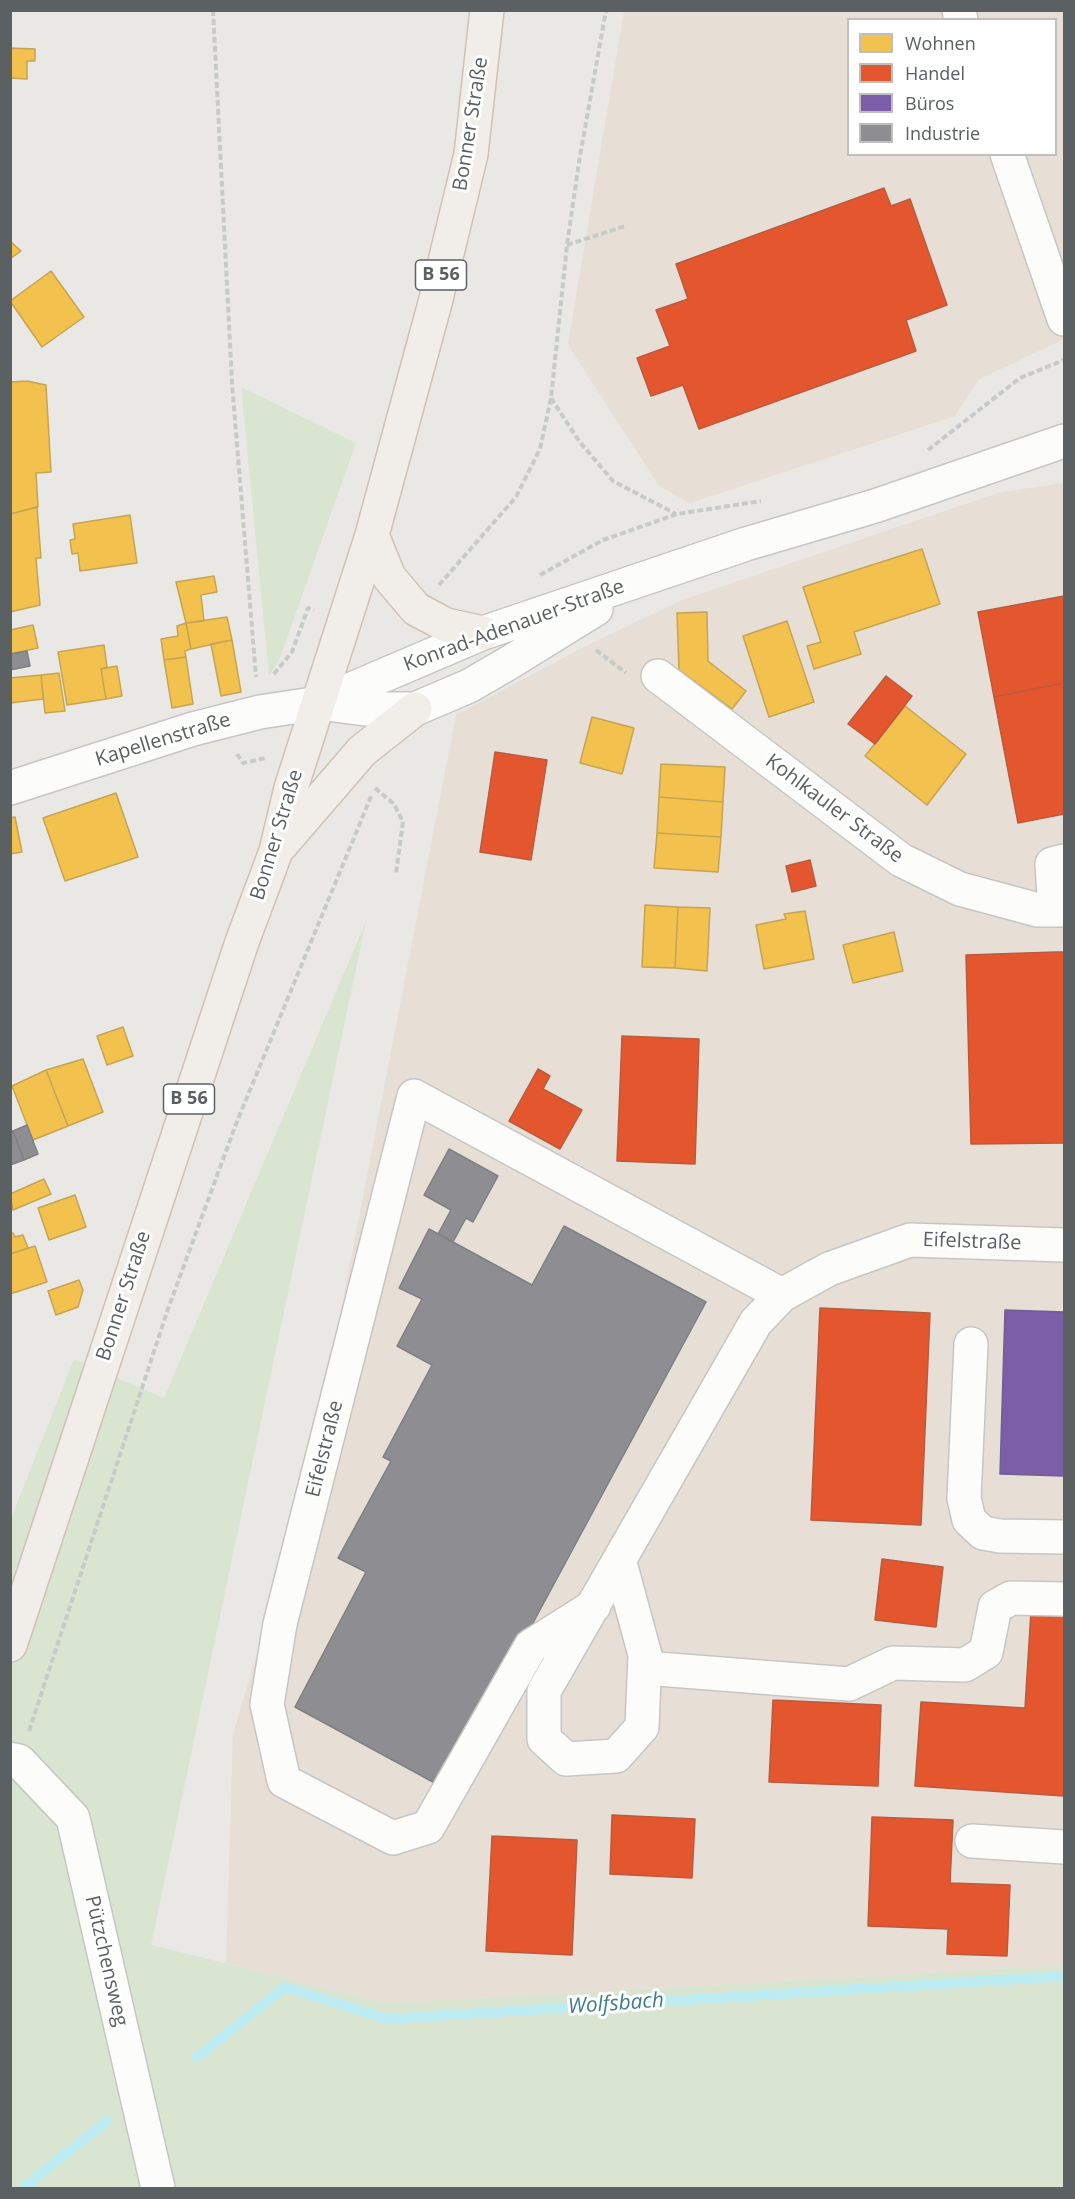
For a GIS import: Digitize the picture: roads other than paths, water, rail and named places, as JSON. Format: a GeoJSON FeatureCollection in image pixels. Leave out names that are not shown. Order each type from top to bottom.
{"type":"FeatureCollection","features":[{"type":"Feature","properties":{"kind":"main road","name":"Bonner Straße"},"geometry":{"type":"LineString","coordinates":[[10,1645],[242,942],[276,851],[291,788],[372,535],[432,314],[471,154],[487,10]]}},
{"type":"Feature","properties":{"kind":"main road"},"geometry":{"type":"LineString","coordinates":[[372,535],[389,577],[416,609],[446,625],[483,633]]}},
{"type":"Feature","properties":{"kind":"main road"},"geometry":{"type":"LineString","coordinates":[[276,851],[362,750],[415,709]]}},
{"type":"Feature","properties":{"kind":"street"},"geometry":{"type":"LineString","coordinates":[[1008,156],[1065,320]]}},
{"type":"Feature","properties":{"kind":"street","name":"Konrad-Adenauer-Straße"},"geometry":{"type":"LineString","coordinates":[[319,703],[483,633],[746,544],[875,506],[1065,441]]}},
{"type":"Feature","properties":{"kind":"street","name":"Konrad-Adenauer-Straße"},"geometry":{"type":"LineString","coordinates":[[319,703],[365,710],[415,709],[469,686],[566,628],[635,583]]}},
{"type":"Feature","properties":{"kind":"street","name":"Kohlkauler Straße"},"geometry":{"type":"LineString","coordinates":[[658,676],[901,860],[960,889],[1038,910],[1060,910]]}},
{"type":"Feature","properties":{"kind":"street","name":"Kapellenstraße"},"geometry":{"type":"LineString","coordinates":[[10,788],[193,729],[256,712],[319,703]]}},
{"type":"Feature","properties":{"kind":"street"},"geometry":{"type":"LineString","coordinates":[[1060,910],[1052,864],[1065,861]]}},
{"type":"Feature","properties":{"kind":"street","name":"Eifelstraße"},"geometry":{"type":"LineString","coordinates":[[594,1606],[531,1646],[428,1827],[393,1838],[284,1781],[267,1704],[280,1624],[414,1096],[782,1295]]}},
{"type":"Feature","properties":{"kind":"street","name":"Eifelstraße"},"geometry":{"type":"LineString","coordinates":[[620,1563],[645,1655],[642,1727],[616,1756],[566,1759],[544,1739],[544,1690],[620,1563],[756,1322],[782,1295],[829,1269],[910,1240],[1065,1245]]}},
{"type":"Feature","properties":{"kind":"street"},"geometry":{"type":"LineString","coordinates":[[971,1344],[964,1498],[969,1520],[983,1533],[1000,1536],[1065,1537]]}},
{"type":"Feature","properties":{"kind":"street"},"geometry":{"type":"LineString","coordinates":[[645,1668],[849,1684],[893,1663],[965,1665],[986,1652],[994,1607],[1011,1598],[1065,1599]]}},
{"type":"Feature","properties":{"kind":"street","name":"Pützchensweg"},"geometry":{"type":"LineString","coordinates":[[15,1760],[73,1818],[158,2188]]}},
{"type":"Feature","properties":{"kind":"street"},"geometry":{"type":"LineString","coordinates":[[972,1841],[1065,1847]]}},
{"type":"Feature","properties":{"kind":"waterway","name":"Wolfsbach"},"geometry":{"type":"LineString","coordinates":[[197,2057],[285,1987],[387,2019],[1064,1976]]}},
{"type":"Feature","properties":{"kind":"waterway","name":"Wolfsbach"},"geometry":{"type":"LineString","coordinates":[[23,2188],[107,2121]]}}]}
